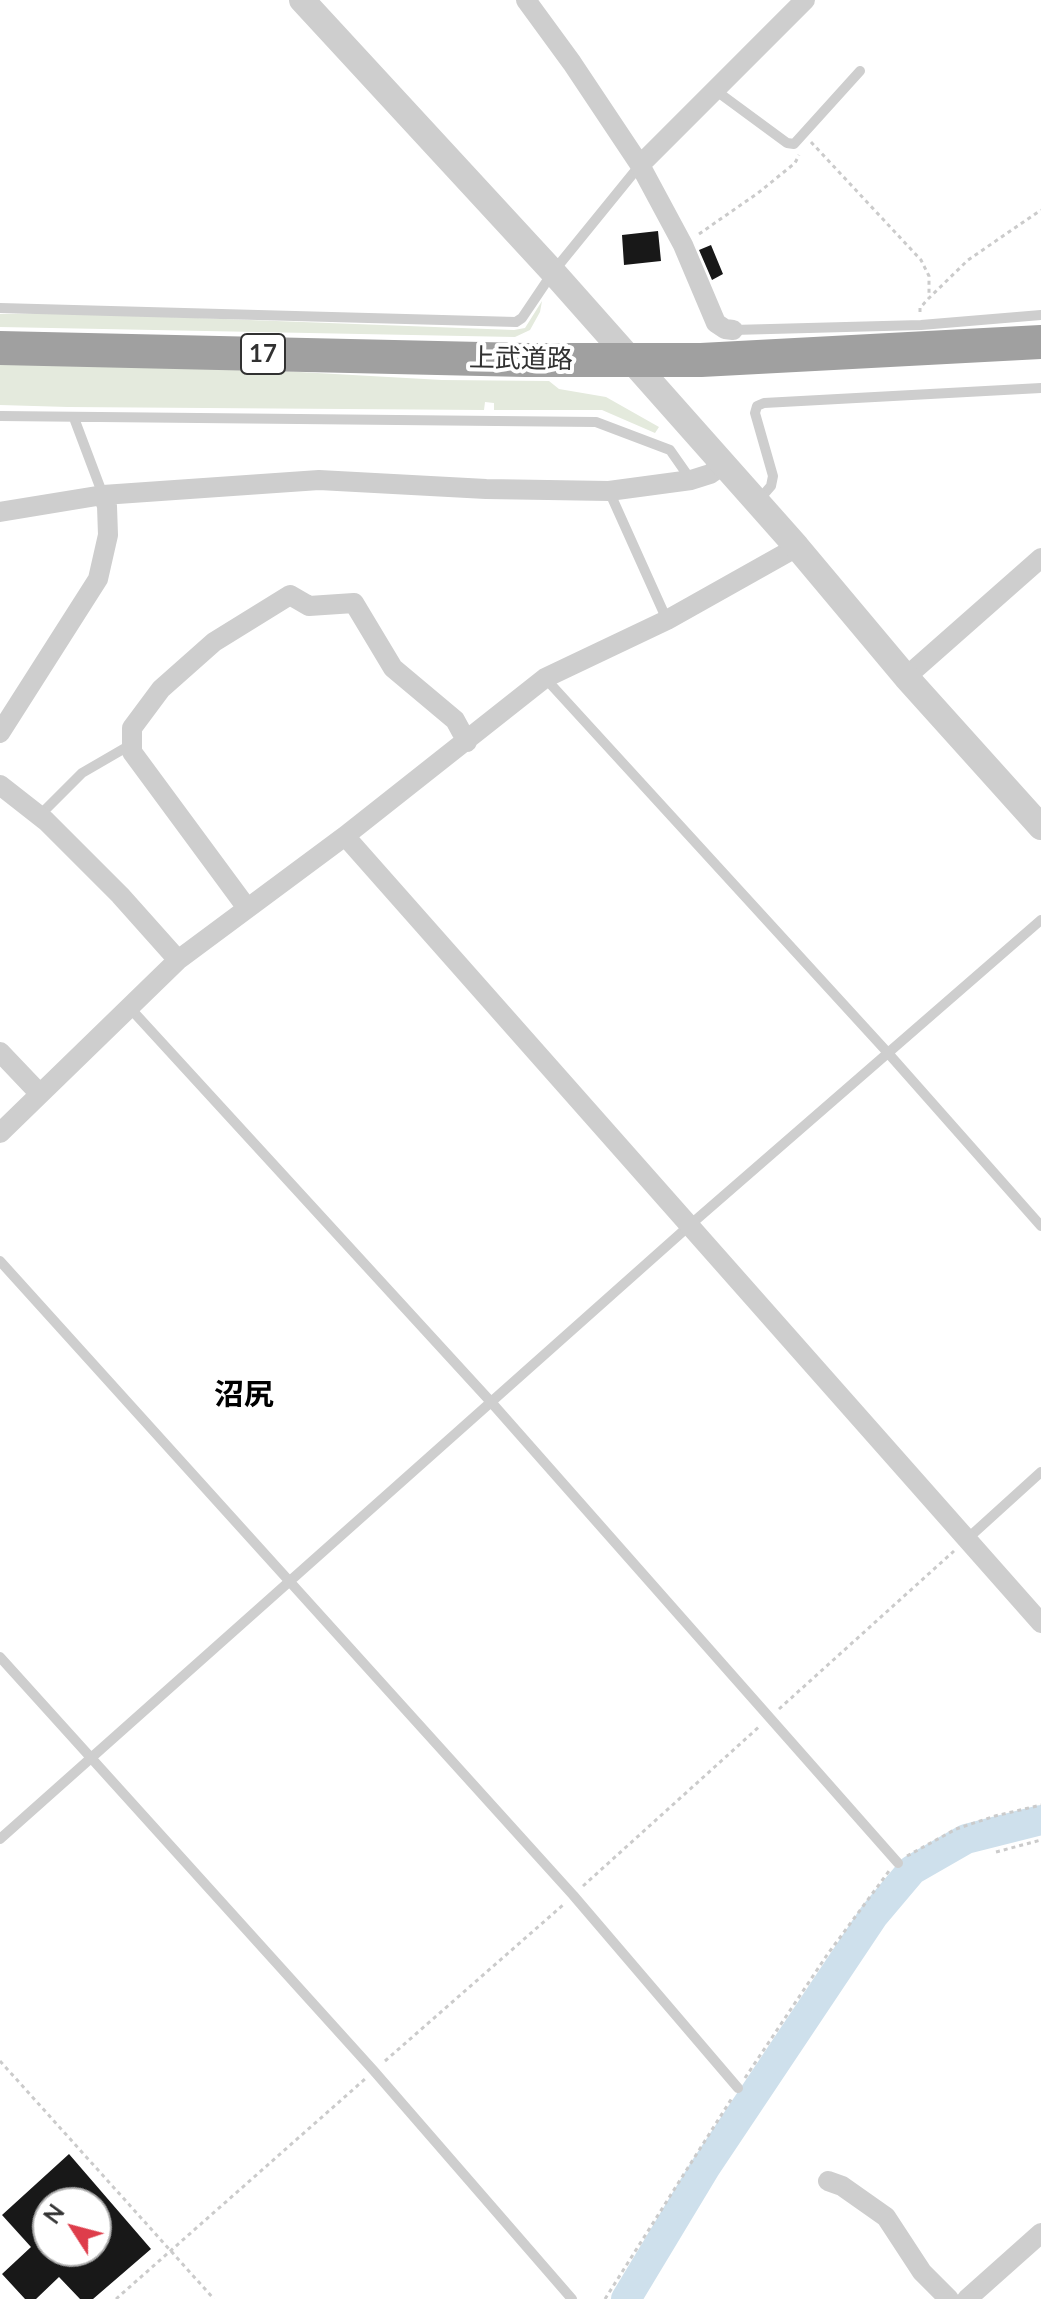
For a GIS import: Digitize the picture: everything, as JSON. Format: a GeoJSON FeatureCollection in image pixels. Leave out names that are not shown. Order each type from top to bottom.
{"type":"FeatureCollection","features":[{"type":"Feature","properties":{"kind":"highway","name":"上武道路"},"geometry":{"type":"LineString","coordinates":[[0,348],[701,360],[1041,342]]}},
{"type":"Feature","properties":{"kind":"street"},"geometry":{"type":"LineString","coordinates":[[302,0],[553,272],[1041,827]]}},
{"type":"Feature","properties":{"kind":"street"},"geometry":{"type":"LineString","coordinates":[[526,0],[640,165],[683,245],[716,323],[733,330]]}},
{"type":"Feature","properties":{"kind":"street"},"geometry":{"type":"LineString","coordinates":[[640,165],[805,0]]}},
{"type":"Feature","properties":{"kind":"street"},"geometry":{"type":"LineString","coordinates":[[0,512],[103,495],[319,480],[486,489],[609,491],[691,480],[710,474],[723,465]]}},
{"type":"Feature","properties":{"kind":"street"},"geometry":{"type":"LineString","coordinates":[[0,733],[98,579],[108,535],[107,506],[103,495]]}},
{"type":"Feature","properties":{"kind":"street"},"geometry":{"type":"LineString","coordinates":[[0,1133],[178,960],[345,836],[545,678],[667,620],[797,547]]}},
{"type":"Feature","properties":{"kind":"street"},"geometry":{"type":"LineString","coordinates":[[906,677],[1041,558]]}},
{"type":"Feature","properties":{"kind":"street"},"geometry":{"type":"LineString","coordinates":[[247,908],[132,752],[132,728],[161,689],[214,642],[290,595],[309,606],[354,603],[393,668],[455,720],[467,742]]}},
{"type":"Feature","properties":{"kind":"street"},"geometry":{"type":"LineString","coordinates":[[0,785],[39,816],[120,895],[178,960]]}},
{"type":"Feature","properties":{"kind":"street"},"geometry":{"type":"LineString","coordinates":[[345,836],[1041,1623]]}},
{"type":"Feature","properties":{"kind":"street"},"geometry":{"type":"LineString","coordinates":[[0,1052],[40,1094]]}},
{"type":"Feature","properties":{"kind":"street"},"geometry":{"type":"LineString","coordinates":[[828,2181],[842,2186],[886,2217],[922,2272],[949,2299]]}},
{"type":"Feature","properties":{"kind":"street"},"geometry":{"type":"LineString","coordinates":[[967,2299],[1041,2233]]}},
{"type":"Feature","properties":{"kind":"lane"},"geometry":{"type":"LineString","coordinates":[[715,90],[787,143],[794,144],[860,71]]}},
{"type":"Feature","properties":{"kind":"lane"},"geometry":{"type":"LineString","coordinates":[[0,308],[516,322],[640,165]]}},
{"type":"Feature","properties":{"kind":"lane"},"geometry":{"type":"LineString","coordinates":[[733,330],[921,325],[1041,315]]}},
{"type":"Feature","properties":{"kind":"lane"},"geometry":{"type":"LineString","coordinates":[[757,502],[771,486],[773,476],[755,413],[757,406],[764,403],[1041,388]]}},
{"type":"Feature","properties":{"kind":"lane"},"geometry":{"type":"LineString","coordinates":[[0,416],[596,422],[670,450],[691,480]]}},
{"type":"Feature","properties":{"kind":"lane"},"geometry":{"type":"LineString","coordinates":[[74,418],[103,495]]}},
{"type":"Feature","properties":{"kind":"lane"},"geometry":{"type":"LineString","coordinates":[[609,491],[667,620]]}},
{"type":"Feature","properties":{"kind":"lane"},"geometry":{"type":"LineString","coordinates":[[545,678],[888,1053],[1041,1226]]}},
{"type":"Feature","properties":{"kind":"lane"},"geometry":{"type":"LineString","coordinates":[[39,816],[82,773],[132,744]]}},
{"type":"Feature","properties":{"kind":"lane"},"geometry":{"type":"LineString","coordinates":[[0,1839],[690,1225],[1041,920]]}},
{"type":"Feature","properties":{"kind":"lane"},"geometry":{"type":"LineString","coordinates":[[129,1007],[491,1402],[898,1863]]}},
{"type":"Feature","properties":{"kind":"lane"},"geometry":{"type":"LineString","coordinates":[[0,1261],[573,1895],[738,2088]]}},
{"type":"Feature","properties":{"kind":"lane"},"geometry":{"type":"LineString","coordinates":[[966,1540],[1041,1472]]}},
{"type":"Feature","properties":{"kind":"lane"},"geometry":{"type":"LineString","coordinates":[[0,1657],[374,2071],[572,2299]]}},
{"type":"Feature","properties":{"kind":"path"},"geometry":{"type":"LineString","coordinates":[[803,134],[921,260],[929,276],[929,297]]}},
{"type":"Feature","properties":{"kind":"path"},"geometry":{"type":"LineString","coordinates":[[683,245],[716,225],[795,163],[799,155],[794,144]]}},
{"type":"Feature","properties":{"kind":"path"},"geometry":{"type":"LineString","coordinates":[[921,325],[920,308],[929,297],[968,260],[1041,210]]}},
{"type":"Feature","properties":{"kind":"path"},"geometry":{"type":"LineString","coordinates":[[116,2299],[573,1895],[966,1540]]}},
{"type":"Feature","properties":{"kind":"path"},"geometry":{"type":"LineString","coordinates":[[605,2299],[738,2088],[876,1886],[898,1863],[956,1829],[1041,1805]]}},
{"type":"Feature","properties":{"kind":"path"},"geometry":{"type":"LineString","coordinates":[[996,1852],[1041,1840]]}},
{"type":"Feature","properties":{"kind":"path"},"geometry":{"type":"LineString","coordinates":[[0,2061],[214,2299]]}},
{"type":"Feature","properties":{"kind":"shaded area"},"geometry":{"type":"Polygon","coordinates":[[[542,301],[530,330],[515,337],[0,327],[0,314],[64,313],[514,330],[525,328],[542,301]]]}},
{"type":"Feature","properties":{"kind":"shaded area"},"geometry":{"type":"Polygon","coordinates":[[[0,362],[174,365],[442,380],[549,381],[559,389],[606,397],[659,427],[655,433],[602,410],[494,410],[494,403],[485,402],[484,410],[0,405],[0,362]]]}},
{"type":"Feature","properties":{"kind":"building"},"geometry":{"type":"Polygon","coordinates":[[[658,231],[661,261],[624,265],[622,235],[658,231]]]}},
{"type":"Feature","properties":{"kind":"building"},"geometry":{"type":"Polygon","coordinates":[[[711,245],[723,274],[712,280],[699,250],[711,245]]]}},
{"type":"Feature","properties":{"kind":"building"},"geometry":{"type":"Polygon","coordinates":[[[69,2154],[97,2187],[33,2187],[69,2154]]]}},
{"type":"Feature","properties":{"kind":"building"},"geometry":{"type":"Polygon","coordinates":[[[32,2188],[32,2267],[112,2267],[112,2204],[151,2249],[93,2299],[80,2299],[59,2277],[36,2299],[25,2299],[2,2274],[31,2247],[2,2215],[32,2188]]]}},
{"type":"Feature","properties":{"kind":"waterway"},"geometry":{"type":"LineString","coordinates":[[626,2299],[705,2168],[874,1915],[912,1870],[966,1839],[1041,1820]]}},
{"type":"Feature","properties":{"kind":"district","name":"沼尻"},"geometry":{"type":"Point","coordinates":[244,1395]}}]}
